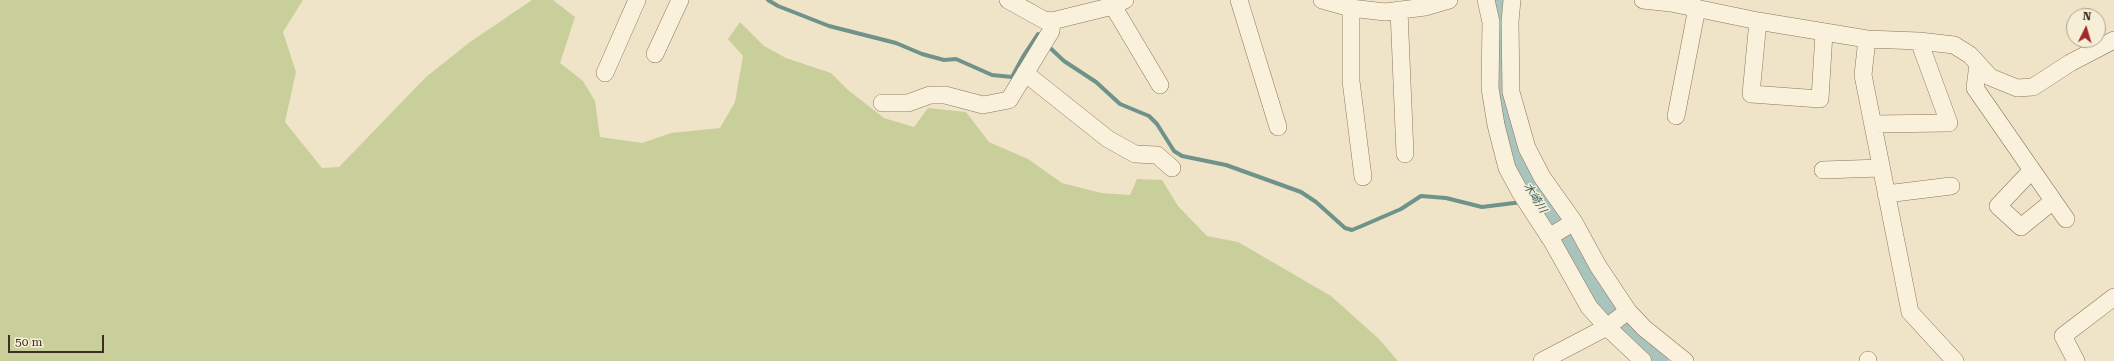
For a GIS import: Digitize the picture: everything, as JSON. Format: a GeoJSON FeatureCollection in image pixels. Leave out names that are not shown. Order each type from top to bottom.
{"type":"FeatureCollection","features":[{"type":"Feature","properties":{"kind":"street"},"geometry":{"type":"LineString","coordinates":[[605,73],[637,0]]}},
{"type":"Feature","properties":{"kind":"street"},"geometry":{"type":"LineString","coordinates":[[655,54],[680,0]]}},
{"type":"Feature","properties":{"kind":"street"},"geometry":{"type":"LineString","coordinates":[[1239,0],[1278,127]]}},
{"type":"Feature","properties":{"kind":"street"},"geometry":{"type":"LineString","coordinates":[[1322,0],[1351,8],[1394,7],[1438,1]]}},
{"type":"Feature","properties":{"kind":"street"},"geometry":{"type":"LineString","coordinates":[[1486,0],[1491,22],[1490,88],[1507,168],[1589,307],[1606,327],[1643,361]]}},
{"type":"Feature","properties":{"kind":"street"},"geometry":{"type":"LineString","coordinates":[[1512,0],[1510,22],[1511,92],[1527,148],[1542,177],[1574,222],[1598,266],[1628,311],[1675,358]]}},
{"type":"Feature","properties":{"kind":"street"},"geometry":{"type":"LineString","coordinates":[[1643,0],[1672,1],[1758,22],[1824,33],[1867,39],[1919,41],[1954,45],[1970,55],[1990,76],[2004,84],[2017,88],[2033,87],[2070,63],[2114,40]]}},
{"type":"Feature","properties":{"kind":"street"},"geometry":{"type":"LineString","coordinates":[[1018,2],[1044,20],[1052,21],[1119,3],[1160,85]]}},
{"type":"Feature","properties":{"kind":"street"},"geometry":{"type":"LineString","coordinates":[[1394,7],[1405,154]]}},
{"type":"Feature","properties":{"kind":"street"},"geometry":{"type":"LineString","coordinates":[[1351,8],[1351,82],[1363,177]]}},
{"type":"Feature","properties":{"kind":"street"},"geometry":{"type":"LineString","coordinates":[[1676,116],[1697,8]]}},
{"type":"Feature","properties":{"kind":"street"},"geometry":{"type":"LineString","coordinates":[[882,103],[908,103],[930,95],[945,95],[983,105],[1009,100],[1051,31],[1052,21]]}},
{"type":"Feature","properties":{"kind":"street"},"geometry":{"type":"LineString","coordinates":[[1758,22],[1751,94],[1820,99],[1824,33]]}},
{"type":"Feature","properties":{"kind":"street"},"geometry":{"type":"LineString","coordinates":[[1867,39],[1863,75],[1910,312],[1955,361]]}},
{"type":"Feature","properties":{"kind":"street"},"geometry":{"type":"LineString","coordinates":[[1873,124],[1949,123],[1919,41]]}},
{"type":"Feature","properties":{"kind":"street"},"geometry":{"type":"LineString","coordinates":[[1978,64],[1975,88],[2066,219]]}},
{"type":"Feature","properties":{"kind":"street"},"geometry":{"type":"LineString","coordinates":[[1025,73],[1108,139],[1135,154],[1157,156],[1172,168]]}},
{"type":"Feature","properties":{"kind":"street"},"geometry":{"type":"LineString","coordinates":[[1503,153],[1527,148]]}},
{"type":"Feature","properties":{"kind":"street"},"geometry":{"type":"LineString","coordinates":[[1823,170],[1882,168]]}},
{"type":"Feature","properties":{"kind":"street"},"geometry":{"type":"LineString","coordinates":[[2032,170],[1998,206],[2021,227],[2053,201]]}},
{"type":"Feature","properties":{"kind":"street"},"geometry":{"type":"LineString","coordinates":[[1886,194],[1951,186]]}},
{"type":"Feature","properties":{"kind":"street"},"geometry":{"type":"LineString","coordinates":[[1549,237],[1574,222]]}},
{"type":"Feature","properties":{"kind":"street"},"geometry":{"type":"LineString","coordinates":[[2076,361],[2063,336],[2114,297]]}},
{"type":"Feature","properties":{"kind":"street"},"geometry":{"type":"LineString","coordinates":[[1542,361],[1606,327],[1628,311]]}},
{"type":"Feature","properties":{"kind":"green space"},"geometry":{"type":"Polygon","coordinates":[[[0,0],[303,0],[283,32],[296,72],[285,122],[322,168],[339,167],[426,77],[470,42],[532,0],[553,0],[575,17],[560,63],[583,81],[595,101],[600,137],[642,143],[671,133],[720,128],[735,102],[743,56],[728,39],[740,22],[764,46],[786,58],[831,73],[848,90],[884,118],[914,127],[928,108],[966,112],[989,142],[1028,159],[1062,183],[1101,193],[1130,195],[1137,179],[1162,180],[1178,206],[1207,236],[1238,242],[1331,296],[1379,339],[1398,361],[0,361],[0,0]]]}},
{"type":"Feature","properties":{"kind":"waterway"},"geometry":{"type":"LineString","coordinates":[[768,0],[778,6],[829,26],[896,43],[922,54],[944,60],[956,59],[992,75],[1012,77],[1038,34],[1041,38]]}},
{"type":"Feature","properties":{"kind":"waterway","name":"木崎川"},"geometry":{"type":"LineString","coordinates":[[1499,0],[1499,90],[1506,125],[1519,172],[1604,307],[1623,333],[1657,361]]}},
{"type":"Feature","properties":{"kind":"waterway"},"geometry":{"type":"LineString","coordinates":[[1047,45],[1064,61],[1096,82],[1120,104],[1149,116],[1157,124],[1174,151],[1182,156],[1226,165],[1301,192],[1316,202],[1345,228],[1352,230],[1364,225],[1401,209],[1421,196],[1446,198],[1482,207],[1522,202]]}}]}
